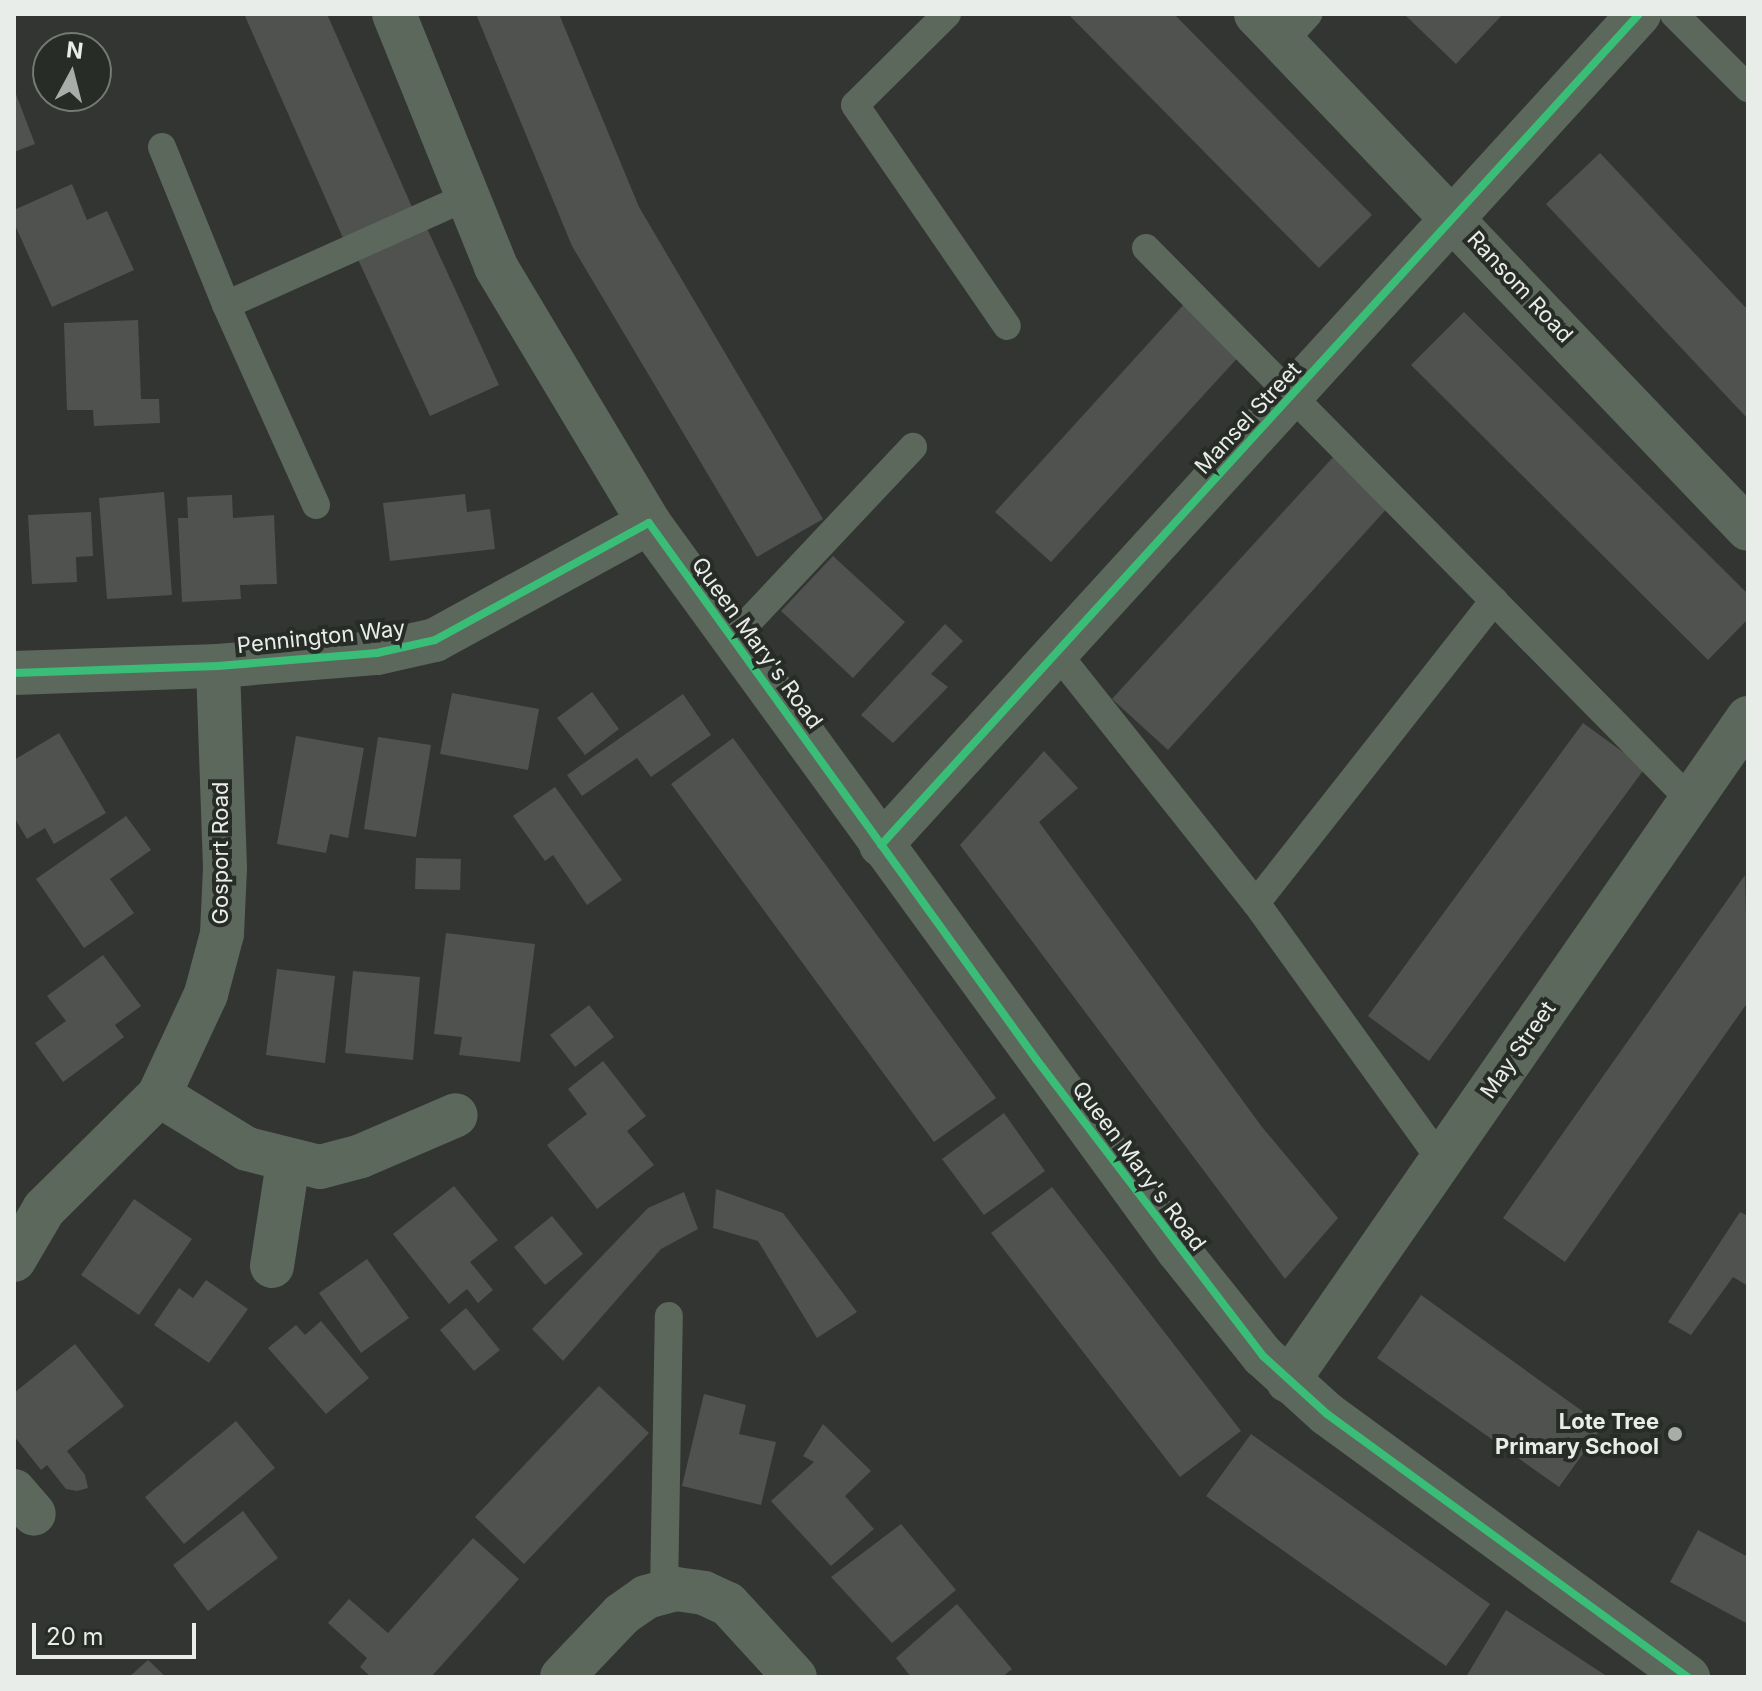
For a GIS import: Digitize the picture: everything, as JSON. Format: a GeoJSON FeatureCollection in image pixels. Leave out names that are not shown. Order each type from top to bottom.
{"type":"FeatureCollection","features":[{"type":"Feature","properties":{"kind":"street","name":"Queen Mary's Road"},"geometry":{"type":"LineString","coordinates":[[394,14],[496,267],[649,523],[1178,1250],[1288,1381],[1688,1677]]}},
{"type":"Feature","properties":{"kind":"street","name":"Mansel Street"},"geometry":{"type":"LineString","coordinates":[[881,845],[1639,14]]}},
{"type":"Feature","properties":{"kind":"street","name":"Ransom Road"},"geometry":{"type":"LineString","coordinates":[[1282,23],[1456,218],[1748,529]]}},
{"type":"Feature","properties":{"kind":"street","name":"Pennington Way"},"geometry":{"type":"LineString","coordinates":[[14,673],[218,666],[377,653],[435,640],[649,523]]}},
{"type":"Feature","properties":{"kind":"street","name":"Gosport Road"},"geometry":{"type":"LineString","coordinates":[[14,1260],[44,1209],[159,1095],[206,994],[222,934],[218,666]]}},
{"type":"Feature","properties":{"kind":"street","name":"May Street"},"geometry":{"type":"LineString","coordinates":[[1288,1381],[1748,718]]}},
{"type":"Feature","properties":{"kind":"street"},"geometry":{"type":"LineString","coordinates":[[159,1095],[247,1149],[288,1163],[320,1167],[361,1156],[456,1115]]}},
{"type":"Feature","properties":{"kind":"street"},"geometry":{"type":"LineString","coordinates":[[272,1266],[288,1163]]}},
{"type":"Feature","properties":{"kind":"street"},"geometry":{"type":"LineString","coordinates":[[562,1677],[622,1614],[646,1597],[664,1593],[704,1593],[728,1604],[795,1677]]}},
{"type":"Feature","properties":{"kind":"lane"},"geometry":{"type":"LineString","coordinates":[[947,14],[855,105],[1007,326]]}},
{"type":"Feature","properties":{"kind":"lane"},"geometry":{"type":"LineString","coordinates":[[1674,14],[1748,88]]}},
{"type":"Feature","properties":{"kind":"lane"},"geometry":{"type":"LineString","coordinates":[[162,147],[226,305],[316,505]]}},
{"type":"Feature","properties":{"kind":"lane"},"geometry":{"type":"LineString","coordinates":[[226,305],[466,197]]}},
{"type":"Feature","properties":{"kind":"lane"},"geometry":{"type":"LineString","coordinates":[[1146,248],[1691,801]]}},
{"type":"Feature","properties":{"kind":"lane"},"geometry":{"type":"LineString","coordinates":[[732,639],[913,447]]}},
{"type":"Feature","properties":{"kind":"lane"},"geometry":{"type":"LineString","coordinates":[[1256,903],[1494,601]]}},
{"type":"Feature","properties":{"kind":"lane"},"geometry":{"type":"LineString","coordinates":[[1057,653],[1256,903],[1441,1160]]}},
{"type":"Feature","properties":{"kind":"lane"},"geometry":{"type":"LineString","coordinates":[[664,1593],[669,1316]]}},
{"type":"Feature","properties":{"kind":"building"},"geometry":{"type":"Polygon","coordinates":[[[327,14],[412,207],[343,238],[245,16],[327,14]]]}},
{"type":"Feature","properties":{"kind":"building"},"geometry":{"type":"Polygon","coordinates":[[[476,14],[559,14],[639,207],[823,519],[757,557],[572,246],[476,14]]]}},
{"type":"Feature","properties":{"kind":"building"},"geometry":{"type":"Polygon","coordinates":[[[1068,14],[1174,14],[1372,215],[1319,268],[1068,14]]]}},
{"type":"Feature","properties":{"kind":"building"},"geometry":{"type":"Polygon","coordinates":[[[1404,14],[1503,14],[1456,64],[1404,14]]]}},
{"type":"Feature","properties":{"kind":"building"},"geometry":{"type":"Polygon","coordinates":[[[14,89],[35,144],[14,152],[14,89]]]}},
{"type":"Feature","properties":{"kind":"building"},"geometry":{"type":"Polygon","coordinates":[[[1600,153],[1748,310],[1748,419],[1546,204],[1600,153]]]}},
{"type":"Feature","properties":{"kind":"building"},"geometry":{"type":"Polygon","coordinates":[[[72,184],[87,220],[107,211],[134,270],[52,307],[14,223],[14,210],[72,184]]]}},
{"type":"Feature","properties":{"kind":"building"},"geometry":{"type":"Polygon","coordinates":[[[425,224],[499,385],[430,416],[356,255],[425,224]]]}},
{"type":"Feature","properties":{"kind":"building"},"geometry":{"type":"Polygon","coordinates":[[[1186,302],[1242,353],[1051,562],[995,512],[1186,302]]]}},
{"type":"Feature","properties":{"kind":"building"},"geometry":{"type":"Polygon","coordinates":[[[1464,312],[1748,594],[1748,619],[1708,660],[1411,365],[1464,312]]]}},
{"type":"Feature","properties":{"kind":"building"},"geometry":{"type":"Polygon","coordinates":[[[138,320],[141,399],[159,399],[160,423],[94,426],[93,410],[67,410],[64,323],[138,320]]]}},
{"type":"Feature","properties":{"kind":"building"},"geometry":{"type":"Polygon","coordinates":[[[1336,454],[1391,504],[1168,750],[1112,699],[1336,454]]]}},
{"type":"Feature","properties":{"kind":"building"},"geometry":{"type":"Polygon","coordinates":[[[164,492],[172,595],[107,599],[99,498],[164,492]]]}},
{"type":"Feature","properties":{"kind":"building"},"geometry":{"type":"Polygon","coordinates":[[[465,494],[467,512],[490,509],[495,549],[390,561],[383,503],[465,494]]]}},
{"type":"Feature","properties":{"kind":"building"},"geometry":{"type":"Polygon","coordinates":[[[232,495],[233,518],[274,515],[277,584],[240,585],[241,599],[182,602],[178,518],[188,518],[187,497],[232,495]]]}},
{"type":"Feature","properties":{"kind":"building"},"geometry":{"type":"Polygon","coordinates":[[[91,512],[93,556],[76,557],[77,582],[32,584],[28,515],[91,512]]]}},
{"type":"Feature","properties":{"kind":"building"},"geometry":{"type":"Polygon","coordinates":[[[833,556],[905,622],[853,678],[781,611],[833,556]]]}},
{"type":"Feature","properties":{"kind":"building"},"geometry":{"type":"Polygon","coordinates":[[[945,624],[963,641],[931,674],[948,687],[893,743],[861,715],[945,624]]]}},
{"type":"Feature","properties":{"kind":"building"},"geometry":{"type":"Polygon","coordinates":[[[592,692],[619,729],[585,755],[557,718],[592,692]]]}},
{"type":"Feature","properties":{"kind":"building"},"geometry":{"type":"Polygon","coordinates":[[[452,693],[539,709],[528,770],[440,754],[452,693]]]}},
{"type":"Feature","properties":{"kind":"building"},"geometry":{"type":"Polygon","coordinates":[[[683,694],[711,735],[651,777],[637,758],[582,796],[567,775],[683,694]]]}},
{"type":"Feature","properties":{"kind":"building"},"geometry":{"type":"Polygon","coordinates":[[[1583,723],[1645,768],[1429,1061],[1368,1016],[1583,723]]]}},
{"type":"Feature","properties":{"kind":"building"},"geometry":{"type":"Polygon","coordinates":[[[59,733],[106,813],[54,844],[45,828],[27,839],[14,817],[14,760],[59,733]]]}},
{"type":"Feature","properties":{"kind":"building"},"geometry":{"type":"Polygon","coordinates":[[[296,736],[364,748],[348,838],[330,834],[326,853],[277,844],[296,736]]]}},
{"type":"Feature","properties":{"kind":"building"},"geometry":{"type":"Polygon","coordinates":[[[378,737],[431,745],[416,837],[364,829],[378,737]]]}},
{"type":"Feature","properties":{"kind":"building"},"geometry":{"type":"Polygon","coordinates":[[[733,738],[996,1098],[934,1142],[671,784],[733,738]]]}},
{"type":"Feature","properties":{"kind":"building"},"geometry":{"type":"Polygon","coordinates":[[[1044,751],[1078,788],[1039,822],[1262,1127],[1338,1218],[1285,1279],[960,845],[1044,751]]]}},
{"type":"Feature","properties":{"kind":"building"},"geometry":{"type":"Polygon","coordinates":[[[555,787],[622,880],[587,905],[553,855],[545,861],[513,816],[555,787]]]}},
{"type":"Feature","properties":{"kind":"building"},"geometry":{"type":"Polygon","coordinates":[[[126,816],[151,850],[110,879],[134,913],[84,948],[36,879],[126,816]]]}},
{"type":"Feature","properties":{"kind":"building"},"geometry":{"type":"Polygon","coordinates":[[[416,858],[461,859],[460,890],[415,889],[416,858]]]}},
{"type":"Feature","properties":{"kind":"building"},"geometry":{"type":"Polygon","coordinates":[[[1745,875],[1748,1002],[1565,1262],[1503,1218],[1745,875]]]}},
{"type":"Feature","properties":{"kind":"building"},"geometry":{"type":"Polygon","coordinates":[[[446,933],[535,944],[520,1062],[459,1055],[462,1037],[434,1034],[446,933]]]}},
{"type":"Feature","properties":{"kind":"building"},"geometry":{"type":"Polygon","coordinates":[[[103,955],[141,1006],[115,1025],[124,1037],[63,1082],[35,1043],[66,1021],[47,996],[103,955]]]}},
{"type":"Feature","properties":{"kind":"building"},"geometry":{"type":"Polygon","coordinates":[[[277,969],[335,976],[325,1063],[266,1055],[277,969]]]}},
{"type":"Feature","properties":{"kind":"building"},"geometry":{"type":"Polygon","coordinates":[[[353,971],[420,977],[413,1060],[345,1053],[353,971]]]}},
{"type":"Feature","properties":{"kind":"building"},"geometry":{"type":"Polygon","coordinates":[[[589,1005],[614,1037],[575,1067],[550,1035],[589,1005]]]}},
{"type":"Feature","properties":{"kind":"building"},"geometry":{"type":"Polygon","coordinates":[[[603,1061],[646,1116],[627,1131],[654,1165],[597,1209],[547,1145],[587,1114],[568,1089],[603,1061]]]}},
{"type":"Feature","properties":{"kind":"building"},"geometry":{"type":"Polygon","coordinates":[[[1004,1113],[1045,1171],[984,1215],[942,1159],[1004,1113]]]}},
{"type":"Feature","properties":{"kind":"building"},"geometry":{"type":"Polygon","coordinates":[[[454,1186],[498,1240],[470,1262],[493,1290],[478,1303],[467,1289],[449,1304],[393,1234],[454,1186]]]}},
{"type":"Feature","properties":{"kind":"building"},"geometry":{"type":"Polygon","coordinates":[[[1052,1187],[1241,1431],[1180,1477],[991,1233],[1052,1187]]]}},
{"type":"Feature","properties":{"kind":"building"},"geometry":{"type":"Polygon","coordinates":[[[716,1189],[783,1213],[857,1312],[817,1338],[758,1241],[713,1228],[716,1189]]]}},
{"type":"Feature","properties":{"kind":"building"},"geometry":{"type":"Polygon","coordinates":[[[684,1192],[698,1229],[661,1249],[563,1361],[532,1329],[648,1208],[684,1192]]]}},
{"type":"Feature","properties":{"kind":"building"},"geometry":{"type":"Polygon","coordinates":[[[134,1199],[192,1239],[139,1315],[81,1275],[134,1199]]]}},
{"type":"Feature","properties":{"kind":"building"},"geometry":{"type":"Polygon","coordinates":[[[1740,1212],[1748,1216],[1748,1286],[1733,1277],[1691,1335],[1668,1322],[1740,1212]]]}},
{"type":"Feature","properties":{"kind":"building"},"geometry":{"type":"Polygon","coordinates":[[[552,1216],[583,1254],[545,1285],[514,1247],[552,1216]]]}},
{"type":"Feature","properties":{"kind":"building"},"geometry":{"type":"Polygon","coordinates":[[[367,1259],[409,1318],[361,1353],[319,1293],[367,1259]]]}},
{"type":"Feature","properties":{"kind":"building"},"geometry":{"type":"Polygon","coordinates":[[[206,1280],[248,1309],[209,1363],[154,1325],[179,1288],[193,1298],[206,1280]]]}},
{"type":"Feature","properties":{"kind":"building"},"geometry":{"type":"Polygon","coordinates":[[[1421,1295],[1603,1426],[1559,1487],[1377,1358],[1421,1295]]]}},
{"type":"Feature","properties":{"kind":"building"},"geometry":{"type":"Polygon","coordinates":[[[466,1308],[500,1350],[474,1371],[440,1330],[466,1308]]]}},
{"type":"Feature","properties":{"kind":"building"},"geometry":{"type":"Polygon","coordinates":[[[321,1321],[369,1378],[326,1414],[268,1348],[296,1325],[305,1335],[321,1321]]]}},
{"type":"Feature","properties":{"kind":"building"},"geometry":{"type":"Polygon","coordinates":[[[75,1344],[124,1406],[67,1451],[85,1475],[88,1488],[77,1491],[66,1489],[47,1465],[41,1470],[14,1436],[14,1393],[75,1344]]]}},
{"type":"Feature","properties":{"kind":"building"},"geometry":{"type":"Polygon","coordinates":[[[599,1386],[649,1433],[524,1564],[475,1517],[599,1386]]]}},
{"type":"Feature","properties":{"kind":"building"},"geometry":{"type":"Polygon","coordinates":[[[704,1394],[746,1405],[739,1434],[776,1442],[761,1505],[682,1486],[704,1394]]]}},
{"type":"Feature","properties":{"kind":"building"},"geometry":{"type":"Polygon","coordinates":[[[236,1421],[275,1468],[184,1544],[145,1497],[236,1421]]]}},
{"type":"Feature","properties":{"kind":"building"},"geometry":{"type":"Polygon","coordinates":[[[823,1424],[871,1471],[845,1496],[874,1529],[831,1566],[771,1501],[814,1462],[803,1456],[823,1424]]]}},
{"type":"Feature","properties":{"kind":"building"},"geometry":{"type":"Polygon","coordinates":[[[1251,1434],[1490,1604],[1446,1666],[1206,1496],[1251,1434]]]}},
{"type":"Feature","properties":{"kind":"building"},"geometry":{"type":"Polygon","coordinates":[[[243,1511],[278,1558],[208,1611],[173,1565],[243,1511]]]}},
{"type":"Feature","properties":{"kind":"building"},"geometry":{"type":"Polygon","coordinates":[[[901,1524],[956,1590],[892,1643],[831,1577],[901,1524]]]}},
{"type":"Feature","properties":{"kind":"building"},"geometry":{"type":"Polygon","coordinates":[[[1698,1530],[1748,1557],[1748,1624],[1670,1582],[1698,1530]]]}},
{"type":"Feature","properties":{"kind":"building"},"geometry":{"type":"Polygon","coordinates":[[[473,1538],[519,1579],[431,1677],[371,1677],[360,1667],[367,1658],[328,1623],[349,1599],[388,1633],[473,1538]]]}},
{"type":"Feature","properties":{"kind":"building"},"geometry":{"type":"Polygon","coordinates":[[[957,1604],[1012,1669],[1002,1677],[911,1677],[896,1658],[957,1604]]]}},
{"type":"Feature","properties":{"kind":"building"},"geometry":{"type":"Polygon","coordinates":[[[1506,1610],[1608,1677],[1466,1677],[1506,1610]]]}},
{"type":"Feature","properties":{"kind":"building"},"geometry":{"type":"Polygon","coordinates":[[[148,1660],[166,1677],[129,1677],[148,1660]]]}},
{"type":"Feature","properties":{"kind":"cycle path"},"geometry":{"type":"LineString","coordinates":[[881,845],[1639,14]]}},
{"type":"Feature","properties":{"kind":"cycle path"},"geometry":{"type":"LineString","coordinates":[[14,673],[218,666],[377,653],[435,640],[649,523],[1036,1059],[1263,1356],[1327,1414],[1688,1677]]}},
{"type":"Feature","properties":{"kind":"place","name":"Lote Tree Primary School"},"geometry":{"type":"Point","coordinates":[1675,1434]}}]}
